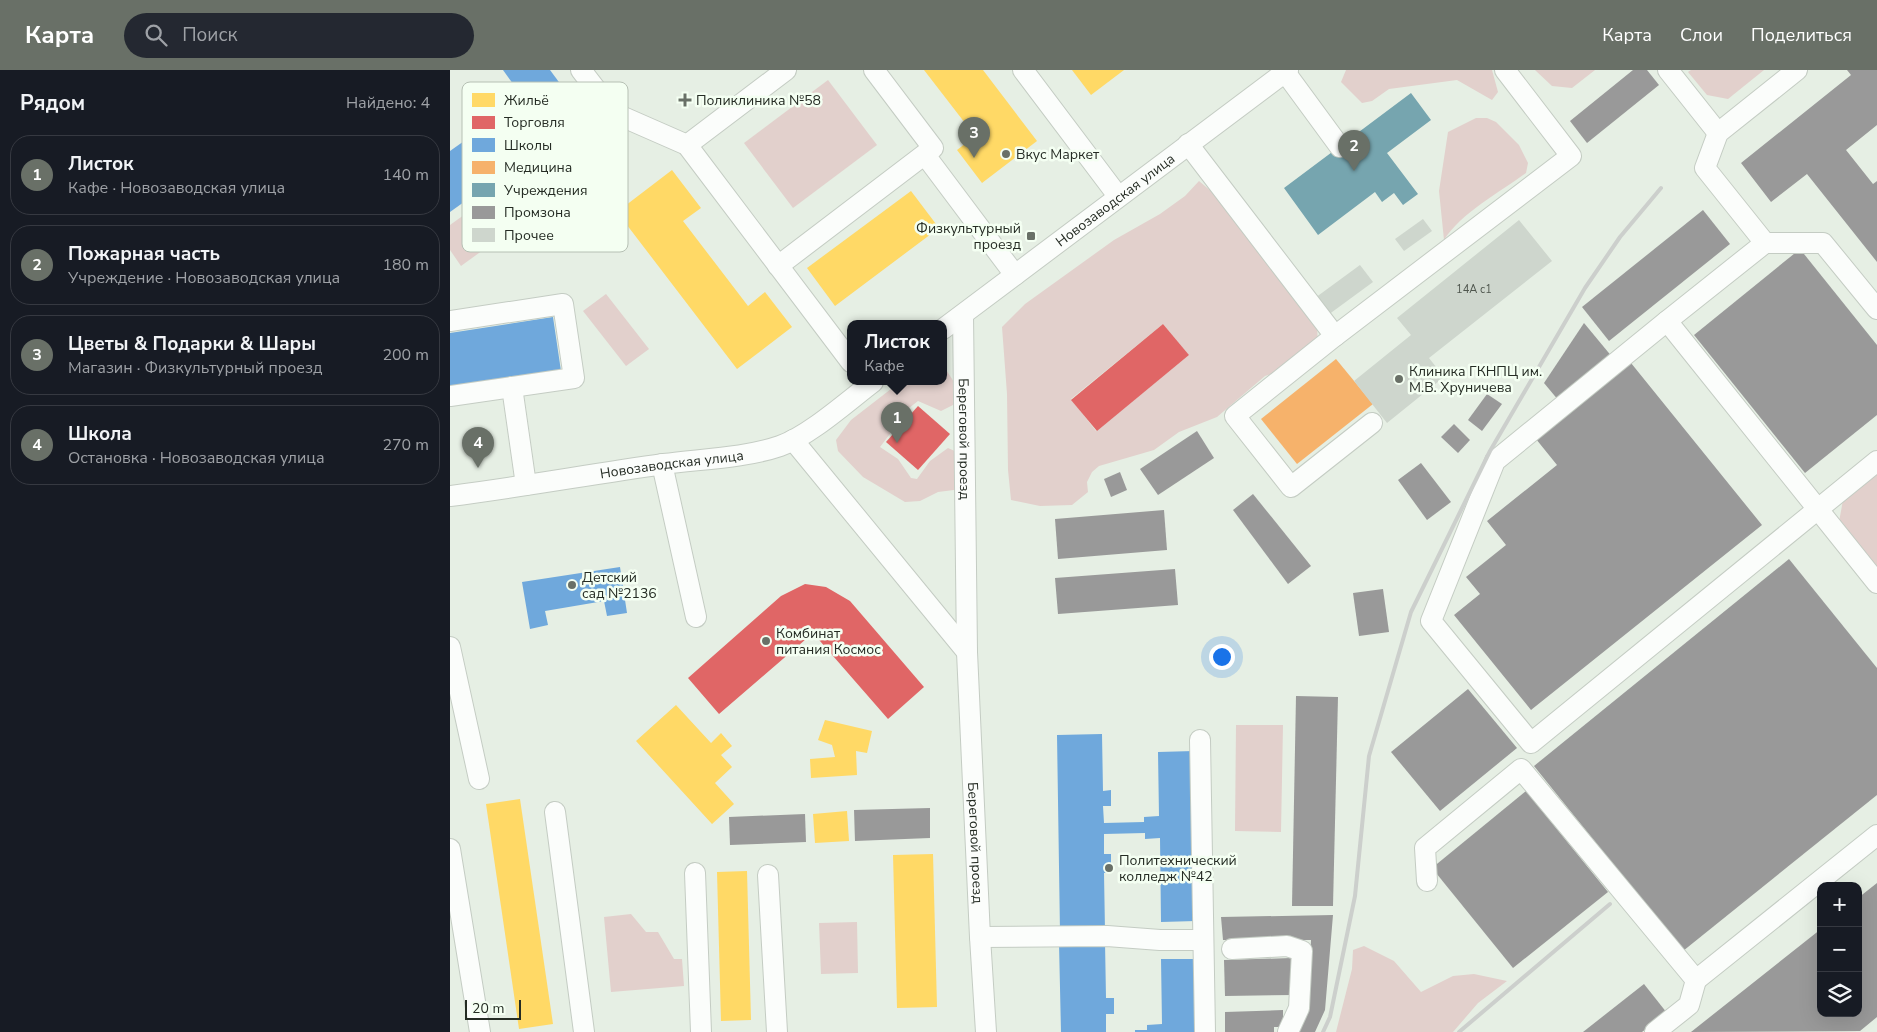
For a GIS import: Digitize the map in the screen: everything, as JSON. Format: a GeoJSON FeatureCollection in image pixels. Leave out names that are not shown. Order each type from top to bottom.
{"type":"FeatureCollection","features":[{"type":"Feature","properties":{"kind":"street"},"geometry":{"type":"LineString","coordinates":[[581,70],[590,82]]}},
{"type":"Feature","properties":{"kind":"street"},"geometry":{"type":"LineString","coordinates":[[687,145],[786,70]]}},
{"type":"Feature","properties":{"kind":"street"},"geometry":{"type":"LineString","coordinates":[[778,266],[933,148],[874,70]]}},
{"type":"Feature","properties":{"kind":"street"},"geometry":{"type":"LineString","coordinates":[[1023,70],[1118,196]]}},
{"type":"Feature","properties":{"kind":"street"},"geometry":{"type":"LineString","coordinates":[[1372,423],[1291,487],[1235,416],[1335,336],[1571,156],[1505,70]]}},
{"type":"Feature","properties":{"kind":"street"},"geometry":{"type":"LineString","coordinates":[[1668,70],[1718,133]]}},
{"type":"Feature","properties":{"kind":"street"},"geometry":{"type":"LineString","coordinates":[[1765,243],[1705,168],[1718,133],[1797,70]]}},
{"type":"Feature","properties":{"kind":"street"},"geometry":{"type":"LineString","coordinates":[[1276,74],[1340,147]]}},
{"type":"Feature","properties":{"kind":"street","name":"Новозаводская улица"},"geometry":{"type":"LineString","coordinates":[[947,326],[1188,144],[1276,74]]}},
{"type":"Feature","properties":{"kind":"street"},"geometry":{"type":"LineString","coordinates":[[628,119],[687,145],[847,357]]}},
{"type":"Feature","properties":{"kind":"street"},"geometry":{"type":"LineString","coordinates":[[1188,144],[1335,336]]}},
{"type":"Feature","properties":{"kind":"street"},"geometry":{"type":"LineString","coordinates":[[925,154],[1015,275]]}},
{"type":"Feature","properties":{"kind":"street"},"geometry":{"type":"LineString","coordinates":[[1531,743],[1431,621],[1495,461],[1765,243],[1823,243],[1877,309]]}},
{"type":"Feature","properties":{"kind":"street"},"geometry":{"type":"LineString","coordinates":[[450,321],[564,304],[574,378],[450,396]]}},
{"type":"Feature","properties":{"kind":"street","name":"Береговой проезд"},"geometry":{"type":"LineString","coordinates":[[963,314],[967,652],[986,1032]]}},
{"type":"Feature","properties":{"kind":"street"},"geometry":{"type":"LineString","coordinates":[[1668,321],[1877,583]]}},
{"type":"Feature","properties":{"kind":"street","name":"Новозаводская улица"},"geometry":{"type":"LineString","coordinates":[[450,496],[662,464],[746,454],[779,446],[793,440],[866,385]]}},
{"type":"Feature","properties":{"kind":"street"},"geometry":{"type":"LineString","coordinates":[[512,387],[526,485]]}},
{"type":"Feature","properties":{"kind":"street"},"geometry":{"type":"LineString","coordinates":[[793,440],[967,652]]}},
{"type":"Feature","properties":{"kind":"street"},"geometry":{"type":"LineString","coordinates":[[1427,881],[1425,848],[1521,769],[1531,743],[1877,461]]}},
{"type":"Feature","properties":{"kind":"street"},"geometry":{"type":"LineString","coordinates":[[662,464],[696,617]]}},
{"type":"Feature","properties":{"kind":"street"},"geometry":{"type":"LineString","coordinates":[[450,647],[478,779]]}},
{"type":"Feature","properties":{"kind":"street"},"geometry":{"type":"LineString","coordinates":[[1200,740],[1205,1032]]}},
{"type":"Feature","properties":{"kind":"street"},"geometry":{"type":"LineString","coordinates":[[1521,769],[1696,980]]}},
{"type":"Feature","properties":{"kind":"street"},"geometry":{"type":"LineString","coordinates":[[555,812],[584,1032]]}},
{"type":"Feature","properties":{"kind":"street"},"geometry":{"type":"LineString","coordinates":[[1655,1032],[1689,1005],[1696,980],[1877,835]]}},
{"type":"Feature","properties":{"kind":"street"},"geometry":{"type":"LineString","coordinates":[[450,849],[480,1032]]}},
{"type":"Feature","properties":{"kind":"street"},"geometry":{"type":"LineString","coordinates":[[695,872],[701,1032]]}},
{"type":"Feature","properties":{"kind":"street"},"geometry":{"type":"LineString","coordinates":[[768,875],[777,1032]]}},
{"type":"Feature","properties":{"kind":"street"},"geometry":{"type":"LineString","coordinates":[[980,937],[1107,936],[1160,940],[1203,940]]}},
{"type":"Feature","properties":{"kind":"street"},"geometry":{"type":"LineString","coordinates":[[1232,949],[1287,946],[1302,951],[1299,1008],[1288,1032]]}},
{"type":"Feature","properties":{"kind":"shaded area"},"geometry":{"type":"Polygon","coordinates":[[[1346,70],[1492,70],[1498,92],[1492,100],[1457,80],[1389,89],[1372,101],[1362,103],[1341,82],[1346,70]]]}},
{"type":"Feature","properties":{"kind":"shaded area"},"geometry":{"type":"Polygon","coordinates":[[[1535,70],[1595,70],[1572,88],[1552,86],[1535,70]]]}},
{"type":"Feature","properties":{"kind":"shaded area"},"geometry":{"type":"Polygon","coordinates":[[[1691,70],[1764,70],[1728,99],[1707,95],[1688,72],[1691,70]]]}},
{"type":"Feature","properties":{"kind":"shaded area"},"geometry":{"type":"Polygon","coordinates":[[[828,80],[877,145],[793,208],[744,143],[828,80]]]}},
{"type":"Feature","properties":{"kind":"shaded area"},"geometry":{"type":"Polygon","coordinates":[[[1476,118],[1487,118],[1496,122],[1519,145],[1528,163],[1526,173],[1471,212],[1451,230],[1444,240],[1439,191],[1448,132],[1476,118]]]}},
{"type":"Feature","properties":{"kind":"shaded area"},"geometry":{"type":"Polygon","coordinates":[[[1199,181],[1231,208],[1317,325],[1318,346],[1286,369],[1265,376],[1217,417],[1179,432],[1154,450],[1099,466],[1092,472],[1087,482],[1088,492],[1072,505],[1040,506],[1011,500],[1008,470],[1007,394],[1002,327],[1025,304],[1114,240],[1160,214],[1185,196],[1199,181]],[[1163,324],[1071,399],[1096,431],[1189,355],[1163,324]]]}},
{"type":"Feature","properties":{"kind":"shaded area"},"geometry":{"type":"Polygon","coordinates":[[[462,216],[462,252],[480,252],[461,266],[450,250],[450,225],[462,216]]]}},
{"type":"Feature","properties":{"kind":"shaded area"},"geometry":{"type":"Polygon","coordinates":[[[606,294],[649,349],[626,366],[583,311],[606,294]]]}},
{"type":"Feature","properties":{"kind":"shaded area"},"geometry":{"type":"Polygon","coordinates":[[[947,371],[954,382],[955,404],[941,411],[918,401],[900,415],[896,426],[880,447],[898,459],[911,478],[917,479],[930,461],[948,448],[959,453],[963,473],[954,490],[938,492],[920,501],[905,502],[863,477],[838,451],[836,440],[851,420],[896,385],[947,385],[947,371]]]}},
{"type":"Feature","properties":{"kind":"shaded area"},"geometry":{"type":"Polygon","coordinates":[[[1877,474],[1877,570],[1839,522],[1843,500],[1877,474]]]}},
{"type":"Feature","properties":{"kind":"shaded area"},"geometry":{"type":"Polygon","coordinates":[[[1236,725],[1283,725],[1281,832],[1235,831],[1236,725]]]}},
{"type":"Feature","properties":{"kind":"shaded area"},"geometry":{"type":"Polygon","coordinates":[[[631,914],[646,932],[658,932],[674,959],[682,959],[684,986],[611,992],[604,917],[631,914]]]}},
{"type":"Feature","properties":{"kind":"shaded area"},"geometry":{"type":"Polygon","coordinates":[[[857,922],[858,973],[821,974],[819,923],[857,922]]]}},
{"type":"Feature","properties":{"kind":"shaded area"},"geometry":{"type":"Polygon","coordinates":[[[1364,946],[1394,961],[1421,992],[1453,976],[1474,974],[1507,981],[1478,1003],[1453,1032],[1336,1032],[1352,969],[1353,950],[1364,946]]]}},
{"type":"Feature","properties":{"kind":"building: Жильё"},"geometry":{"type":"Polygon","coordinates":[[[924,70],[983,70],[1037,141],[982,183],[957,150],[975,136],[924,70]]]}},
{"type":"Feature","properties":{"kind":"building: Жильё"},"geometry":{"type":"Polygon","coordinates":[[[1072,70],[1124,70],[1091,95],[1072,70]]]}},
{"type":"Feature","properties":{"kind":"building: Жильё"},"geometry":{"type":"Polygon","coordinates":[[[672,170],[701,208],[683,221],[748,306],[765,292],[792,327],[737,369],[628,226],[628,204],[672,170]]]}},
{"type":"Feature","properties":{"kind":"building: Жильё"},"geometry":{"type":"Polygon","coordinates":[[[911,191],[939,228],[835,306],[807,268],[911,191]]]}},
{"type":"Feature","properties":{"kind":"building: Жильё"},"geometry":{"type":"Polygon","coordinates":[[[676,705],[711,743],[721,733],[732,746],[721,755],[732,767],[715,783],[734,804],[712,824],[636,741],[676,705]]]}},
{"type":"Feature","properties":{"kind":"building: Жильё"},"geometry":{"type":"Polygon","coordinates":[[[825,720],[872,731],[867,753],[856,751],[857,775],[811,778],[810,759],[835,757],[832,745],[818,740],[825,720]]]}},
{"type":"Feature","properties":{"kind":"building: Жильё"},"geometry":{"type":"Polygon","coordinates":[[[520,799],[553,1024],[519,1029],[486,804],[520,799]]]}},
{"type":"Feature","properties":{"kind":"building: Жильё"},"geometry":{"type":"Polygon","coordinates":[[[847,811],[849,841],[815,843],[813,814],[847,811]]]}},
{"type":"Feature","properties":{"kind":"building: Жильё"},"geometry":{"type":"Polygon","coordinates":[[[933,854],[937,1007],[897,1008],[893,855],[933,854]]]}},
{"type":"Feature","properties":{"kind":"building: Жильё"},"geometry":{"type":"Polygon","coordinates":[[[747,871],[751,1020],[721,1021],[717,872],[747,871]]]}},
{"type":"Feature","properties":{"kind":"building: Торговля"},"geometry":{"type":"Polygon","coordinates":[[[1163,324],[1189,355],[1097,431],[1071,400],[1163,324]]]}},
{"type":"Feature","properties":{"kind":"building: Торговля"},"geometry":{"type":"Polygon","coordinates":[[[918,406],[950,434],[918,470],[886,442],[918,406]]]}},
{"type":"Feature","properties":{"kind":"building: Торговля"},"geometry":{"type":"Polygon","coordinates":[[[805,584],[826,587],[850,601],[924,687],[888,719],[813,633],[719,714],[688,678],[781,596],[805,584]]]}},
{"type":"Feature","properties":{"kind":"building: Школы"},"geometry":{"type":"Polygon","coordinates":[[[503,70],[550,70],[559,82],[512,82],[503,70]]]}},
{"type":"Feature","properties":{"kind":"building: Школы"},"geometry":{"type":"Polygon","coordinates":[[[462,142],[462,203],[450,212],[450,151],[462,142]]]}},
{"type":"Feature","properties":{"kind":"building: Школы"},"geometry":{"type":"Polygon","coordinates":[[[553,317],[561,371],[450,387],[450,333],[553,317]]]}},
{"type":"Feature","properties":{"kind":"building: Школы"},"geometry":{"type":"Polygon","coordinates":[[[620,567],[627,613],[607,616],[604,601],[545,611],[548,625],[530,629],[522,582],[620,567]]]}},
{"type":"Feature","properties":{"kind":"building: Школы"},"geometry":{"type":"Polygon","coordinates":[[[1102,734],[1103,791],[1111,790],[1111,806],[1103,806],[1104,823],[1144,822],[1144,817],[1159,816],[1158,752],[1194,751],[1196,921],[1161,922],[1160,838],[1145,839],[1145,833],[1104,834],[1104,854],[1111,854],[1111,873],[1104,873],[1105,931],[1060,932],[1057,735],[1102,734]]]}},
{"type":"Feature","properties":{"kind":"building: Школы"},"geometry":{"type":"Polygon","coordinates":[[[1105,942],[1106,998],[1114,998],[1114,1014],[1106,1014],[1106,1032],[1061,1032],[1059,943],[1105,942]]]}},
{"type":"Feature","properties":{"kind":"building: Школы"},"geometry":{"type":"Polygon","coordinates":[[[1161,959],[1196,959],[1197,1032],[1135,1032],[1135,1030],[1147,1030],[1147,1025],[1162,1024],[1161,959]]]}},
{"type":"Feature","properties":{"kind":"building: Медицина"},"geometry":{"type":"Polygon","coordinates":[[[1336,359],[1373,404],[1297,464],[1261,419],[1336,359]]]}},
{"type":"Feature","properties":{"kind":"building: Учреждения"},"geometry":{"type":"Polygon","coordinates":[[[1411,93],[1431,120],[1387,153],[1418,194],[1403,205],[1394,193],[1382,202],[1375,192],[1318,235],[1284,188],[1411,93]]]}},
{"type":"Feature","properties":{"kind":"building: Промзона"},"geometry":{"type":"Polygon","coordinates":[[[1633,70],[1647,70],[1659,85],[1587,143],[1570,121],[1633,70]]]}},
{"type":"Feature","properties":{"kind":"building: Промзона"},"geometry":{"type":"Polygon","coordinates":[[[1847,70],[1877,70],[1877,125],[1846,150],[1873,184],[1877,181],[1877,262],[1807,174],[1771,202],[1741,163],[1851,75],[1847,70]]]}},
{"type":"Feature","properties":{"kind":"building: Промзона"},"geometry":{"type":"Polygon","coordinates":[[[1703,210],[1730,244],[1609,341],[1582,307],[1703,210]]]}},
{"type":"Feature","properties":{"kind":"building: Промзона"},"geometry":{"type":"Polygon","coordinates":[[[1800,249],[1877,345],[1877,415],[1805,473],[1694,335],[1800,249]]]}},
{"type":"Feature","properties":{"kind":"building: Промзона"},"geometry":{"type":"Polygon","coordinates":[[[1584,323],[1613,358],[1559,401],[1544,383],[1584,323]]]}},
{"type":"Feature","properties":{"kind":"building: Промзона"},"geometry":{"type":"Polygon","coordinates":[[[1631,363],[1762,525],[1531,710],[1454,615],[1480,594],[1466,577],[1506,545],[1487,521],[1557,465],[1536,439],[1631,363]]]}},
{"type":"Feature","properties":{"kind":"building: Промзона"},"geometry":{"type":"Polygon","coordinates":[[[1487,394],[1502,404],[1482,431],[1468,420],[1487,394]]]}},
{"type":"Feature","properties":{"kind":"building: Промзона"},"geometry":{"type":"Polygon","coordinates":[[[1454,424],[1470,440],[1458,453],[1441,437],[1454,424]]]}},
{"type":"Feature","properties":{"kind":"building: Промзона"},"geometry":{"type":"Polygon","coordinates":[[[1197,431],[1214,458],[1158,495],[1140,469],[1197,431]]]}},
{"type":"Feature","properties":{"kind":"building: Промзона"},"geometry":{"type":"Polygon","coordinates":[[[1421,463],[1451,502],[1427,520],[1398,480],[1421,463]]]}},
{"type":"Feature","properties":{"kind":"building: Промзона"},"geometry":{"type":"Polygon","coordinates":[[[1120,472],[1127,490],[1111,497],[1104,479],[1120,472]]]}},
{"type":"Feature","properties":{"kind":"building: Промзона"},"geometry":{"type":"Polygon","coordinates":[[[1253,494],[1311,566],[1288,584],[1233,510],[1253,494]]]}},
{"type":"Feature","properties":{"kind":"building: Промзона"},"geometry":{"type":"Polygon","coordinates":[[[1164,510],[1167,550],[1058,559],[1055,519],[1164,510]]]}},
{"type":"Feature","properties":{"kind":"building: Промзона"},"geometry":{"type":"Polygon","coordinates":[[[1789,559],[1877,668],[1877,795],[1683,951],[1534,766],[1789,559]]]}},
{"type":"Feature","properties":{"kind":"building: Промзона"},"geometry":{"type":"Polygon","coordinates":[[[1175,569],[1178,605],[1058,614],[1055,578],[1175,569]]]}},
{"type":"Feature","properties":{"kind":"building: Промзона"},"geometry":{"type":"Polygon","coordinates":[[[1383,589],[1389,632],[1359,636],[1353,593],[1383,589]]]}},
{"type":"Feature","properties":{"kind":"building: Промзона"},"geometry":{"type":"Polygon","coordinates":[[[1468,689],[1517,748],[1440,811],[1391,752],[1468,689]]]}},
{"type":"Feature","properties":{"kind":"building: Промзона"},"geometry":{"type":"Polygon","coordinates":[[[1296,696],[1338,697],[1333,906],[1292,906],[1296,696]]]}},
{"type":"Feature","properties":{"kind":"building: Промзона"},"geometry":{"type":"Polygon","coordinates":[[[1526,791],[1608,892],[1513,968],[1432,868],[1526,791]]]}},
{"type":"Feature","properties":{"kind":"building: Промзона"},"geometry":{"type":"Polygon","coordinates":[[[930,808],[930,838],[855,841],[854,810],[930,808]]]}},
{"type":"Feature","properties":{"kind":"building: Промзона"},"geometry":{"type":"Polygon","coordinates":[[[805,814],[806,842],[730,845],[729,817],[805,814]]]}},
{"type":"Feature","properties":{"kind":"building: Промзона"},"geometry":{"type":"Polygon","coordinates":[[[1877,883],[1877,1017],[1860,1031],[1691,1032],[1817,932],[1817,1017],[1862,1017],[1862,895],[1877,883]]]}},
{"type":"Feature","properties":{"kind":"building: Промзона"},"geometry":{"type":"Polygon","coordinates":[[[1333,915],[1325,1010],[1315,1032],[1297,1032],[1308,1010],[1311,940],[1223,940],[1221,917],[1333,915]]]}},
{"type":"Feature","properties":{"kind":"building: Промзона"},"geometry":{"type":"Polygon","coordinates":[[[1291,958],[1292,995],[1225,996],[1224,960],[1291,958]]]}},
{"type":"Feature","properties":{"kind":"building: Промзона"},"geometry":{"type":"Polygon","coordinates":[[[1644,984],[1667,1013],[1642,1032],[1583,1032],[1644,984]]]}},
{"type":"Feature","properties":{"kind":"building: Промзона"},"geometry":{"type":"Polygon","coordinates":[[[1283,1010],[1283,1027],[1274,1027],[1274,1032],[1225,1032],[1225,1012],[1283,1010]]]}},
{"type":"Feature","properties":{"kind":"building: Прочее"},"geometry":{"type":"Polygon","coordinates":[[[1423,219],[1432,231],[1404,251],[1395,239],[1423,219]]]}},
{"type":"Feature","properties":{"kind":"building: Прочее"},"geometry":{"type":"Polygon","coordinates":[[[1519,220],[1552,261],[1429,358],[1444,377],[1387,423],[1354,381],[1411,335],[1397,318],[1519,220]]]}},
{"type":"Feature","properties":{"kind":"building: Прочее"},"geometry":{"type":"Polygon","coordinates":[[[1360,265],[1373,282],[1328,315],[1315,298],[1360,265]]]}},
{"type":"Feature","properties":{"kind":"railway"},"geometry":{"type":"LineString","coordinates":[[1323,1032],[1330,1017],[1355,896],[1369,756],[1411,612],[1490,451],[1585,288],[1620,237],[1661,188]]}},
{"type":"Feature","properties":{"kind":"railway"},"geometry":{"type":"LineString","coordinates":[[1459,1032],[1610,904]]}},
{"type":"Feature","properties":{"kind":"place","name":"Поликлиника №58"},"geometry":{"type":"Point","coordinates":[685,100]}},
{"type":"Feature","properties":{"kind":"place","name":"Вкус Маркет"},"geometry":{"type":"Point","coordinates":[1006,154]}},
{"type":"Feature","properties":{"kind":"place","name":"Цветы & Подарки & Шары"},"geometry":{"type":"Point","coordinates":[974,158]}},
{"type":"Feature","properties":{"kind":"place","name":"Пожарная часть"},"geometry":{"type":"Point","coordinates":[1354,171]}},
{"type":"Feature","properties":{"kind":"place","name":"Физкультурный проезд"},"geometry":{"type":"Point","coordinates":[1031,236]}},
{"type":"Feature","properties":{"kind":"place","name":"Клиника ГКНПЦ им. М.В. Хруничева"},"geometry":{"type":"Point","coordinates":[1399,379]}},
{"type":"Feature","properties":{"kind":"place","name":"Листок"},"geometry":{"type":"Point","coordinates":[897,443]}},
{"type":"Feature","properties":{"kind":"place","name":"Школа"},"geometry":{"type":"Point","coordinates":[478,468]}},
{"type":"Feature","properties":{"kind":"place","name":"Детский сад №2136"},"geometry":{"type":"Point","coordinates":[572,585]}},
{"type":"Feature","properties":{"kind":"place","name":"Комбинат питания Космос"},"geometry":{"type":"Point","coordinates":[766,641]}},
{"type":"Feature","properties":{"kind":"place","name":"Политехнический колледж №42"},"geometry":{"type":"Point","coordinates":[1109,868]}}]}
